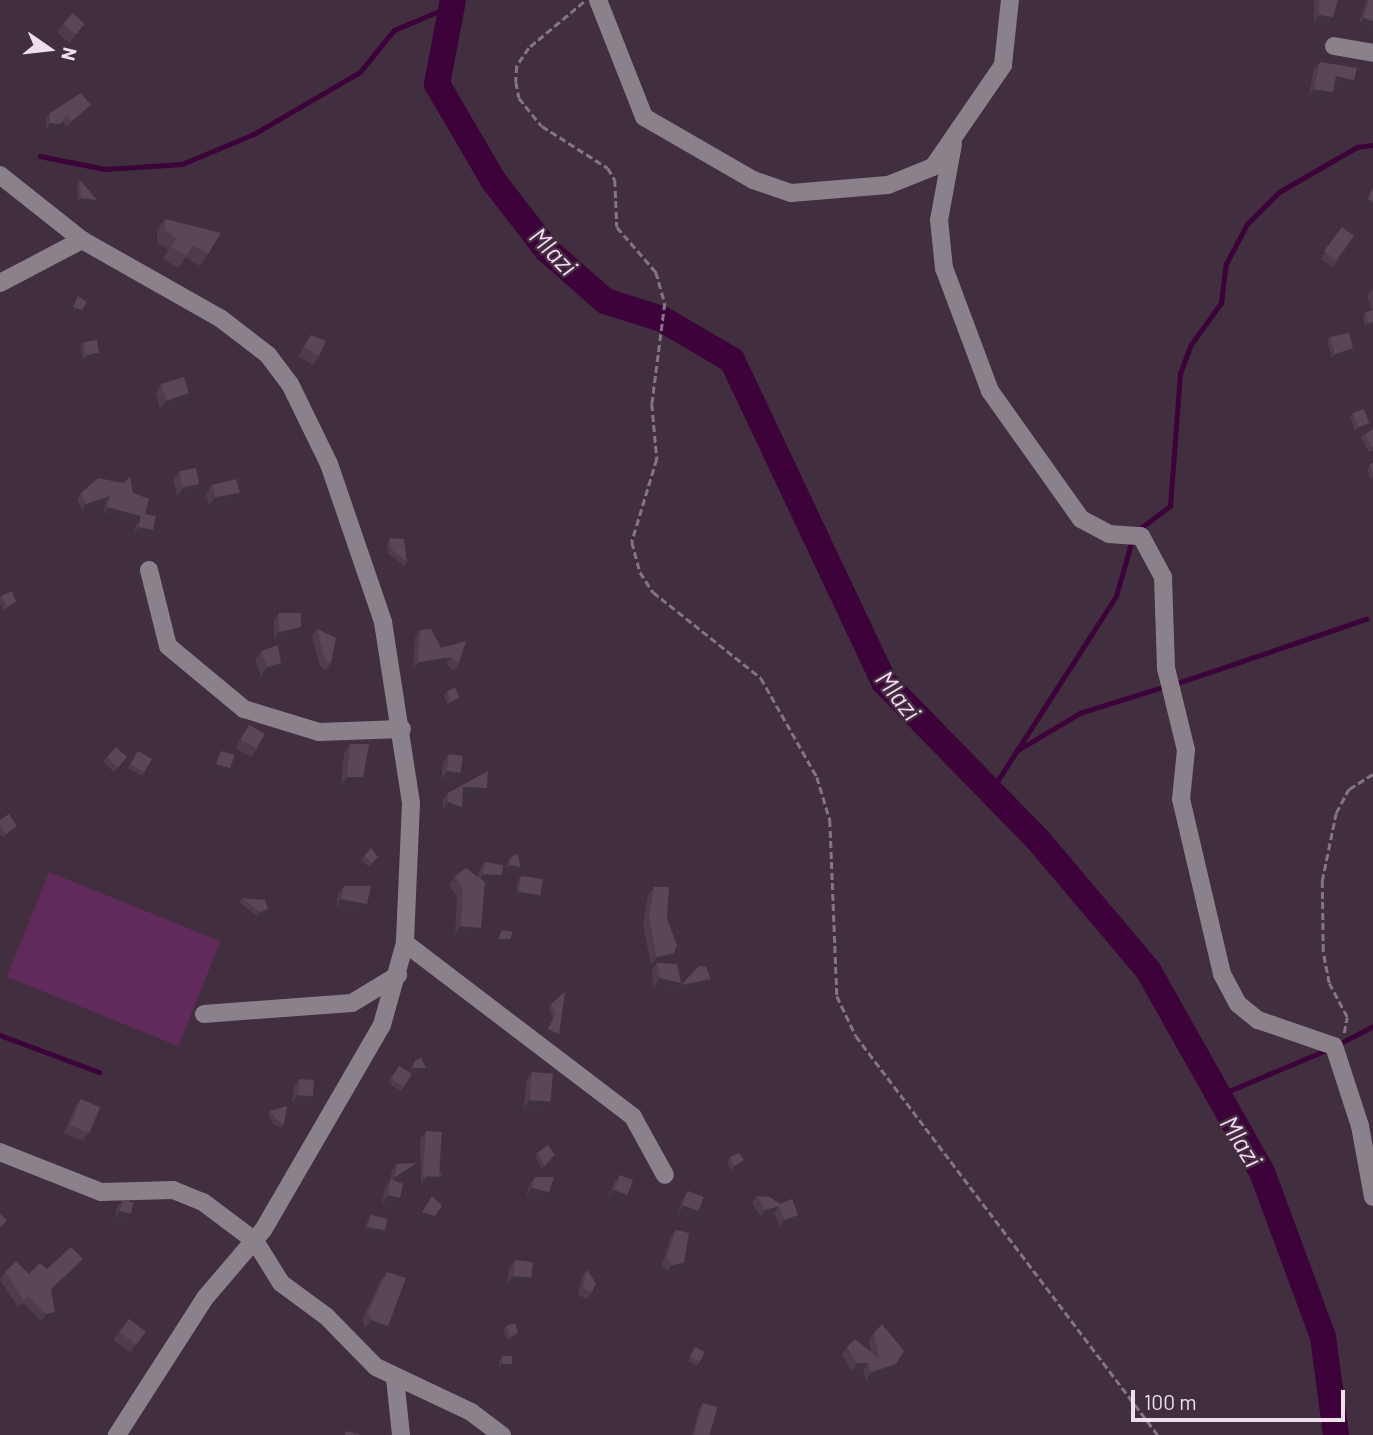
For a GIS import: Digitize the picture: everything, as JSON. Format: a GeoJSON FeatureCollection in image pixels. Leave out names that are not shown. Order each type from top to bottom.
{"type":"FeatureCollection","features":[{"type":"Feature","properties":{"kind":"street"},"geometry":{"type":"LineString","coordinates":[[598,0],[643,117],[768,188],[811,193],[904,182],[928,172],[953,144],[1003,65],[1010,0]]}},
{"type":"Feature","properties":{"kind":"street"},"geometry":{"type":"LineString","coordinates":[[1334,46],[1373,53]]}},
{"type":"Feature","properties":{"kind":"street"},"geometry":{"type":"LineString","coordinates":[[953,144],[939,220],[943,268],[990,390],[1081,519],[1109,534],[1141,536],[1163,577],[1166,668],[1186,750],[1181,799],[1222,974],[1238,1004],[1258,1020],[1326,1038],[1334,1046],[1360,1126],[1373,1197]]}},
{"type":"Feature","properties":{"kind":"street"},"geometry":{"type":"LineString","coordinates":[[0,175],[82,240],[220,318],[268,355],[290,384],[329,464],[383,622],[402,729],[411,803],[405,943],[382,1025],[255,1241],[205,1298],[117,1435]]}},
{"type":"Feature","properties":{"kind":"street"},"geometry":{"type":"LineString","coordinates":[[0,283],[82,240]]}},
{"type":"Feature","properties":{"kind":"street"},"geometry":{"type":"LineString","coordinates":[[149,570],[168,646],[244,709],[319,732],[402,729]]}},
{"type":"Feature","properties":{"kind":"street"},"geometry":{"type":"LineString","coordinates":[[405,943],[632,1117],[665,1175]]}},
{"type":"Feature","properties":{"kind":"street"},"geometry":{"type":"LineString","coordinates":[[204,1014],[352,1003],[398,975]]}},
{"type":"Feature","properties":{"kind":"street"},"geometry":{"type":"LineString","coordinates":[[0,1152],[101,1192],[182,1192],[255,1241],[289,1290],[395,1378],[471,1412],[502,1435]]}},
{"type":"Feature","properties":{"kind":"street"},"geometry":{"type":"LineString","coordinates":[[395,1378],[401,1435]]}},
{"type":"Feature","properties":{"kind":"path"},"geometry":{"type":"LineString","coordinates":[[586,0],[530,48],[517,66],[516,82],[519,98],[542,126],[608,168],[615,180],[617,227],[656,272],[664,303],[652,404],[657,458],[632,541],[640,572],[653,592],[761,678],[797,733],[830,820],[836,996],[856,1036],[1158,1435]]}},
{"type":"Feature","properties":{"kind":"path"},"geometry":{"type":"LineString","coordinates":[[1326,1038],[1341,1035],[1348,1025],[1322,951],[1322,881],[1336,813],[1349,789],[1373,774]]}},
{"type":"Feature","properties":{"kind":"shaded area"},"geometry":{"type":"Polygon","coordinates":[[[49,872],[221,941],[178,1046],[7,977],[49,872]]]}},
{"type":"Feature","properties":{"kind":"building"},"geometry":{"type":"Polygon","coordinates":[[[1319,0],[1338,0],[1333,17],[1319,15],[1319,0]]]}},
{"type":"Feature","properties":{"kind":"building"},"geometry":{"type":"Polygon","coordinates":[[[1369,0],[1373,0],[1373,21],[1364,18],[1369,0]]]}},
{"type":"Feature","properties":{"kind":"building"},"geometry":{"type":"Polygon","coordinates":[[[73,13],[85,24],[75,34],[63,23],[73,13]]]}},
{"type":"Feature","properties":{"kind":"building"},"geometry":{"type":"Polygon","coordinates":[[[1320,62],[1357,68],[1354,80],[1336,76],[1333,92],[1314,89],[1320,62]]]}},
{"type":"Feature","properties":{"kind":"building"},"geometry":{"type":"Polygon","coordinates":[[[81,93],[91,105],[72,121],[66,115],[60,124],[50,123],[50,113],[81,93]]]}},
{"type":"Feature","properties":{"kind":"building"},"geometry":{"type":"Polygon","coordinates":[[[80,180],[97,200],[81,198],[80,180]]]}},
{"type":"Feature","properties":{"kind":"building"},"geometry":{"type":"Polygon","coordinates":[[[1373,190],[1373,202],[1368,199],[1373,190]]]}},
{"type":"Feature","properties":{"kind":"building"},"geometry":{"type":"Polygon","coordinates":[[[165,219],[221,233],[208,254],[193,245],[186,256],[171,247],[177,238],[165,230],[165,219]]]}},
{"type":"Feature","properties":{"kind":"building"},"geometry":{"type":"Polygon","coordinates":[[[1342,227],[1354,236],[1336,260],[1324,251],[1342,227]]]}},
{"type":"Feature","properties":{"kind":"building"},"geometry":{"type":"Polygon","coordinates":[[[78,296],[87,302],[82,310],[73,307],[78,296]]]}},
{"type":"Feature","properties":{"kind":"building"},"geometry":{"type":"Polygon","coordinates":[[[1373,310],[1373,322],[1368,323],[1366,312],[1373,310]]]}},
{"type":"Feature","properties":{"kind":"building"},"geometry":{"type":"Polygon","coordinates":[[[1349,333],[1353,348],[1335,354],[1330,337],[1349,333]]]}},
{"type":"Feature","properties":{"kind":"building"},"geometry":{"type":"Polygon","coordinates":[[[311,335],[326,341],[319,356],[304,347],[311,335]]]}},
{"type":"Feature","properties":{"kind":"building"},"geometry":{"type":"Polygon","coordinates":[[[97,340],[99,353],[85,355],[83,342],[97,340]]]}},
{"type":"Feature","properties":{"kind":"building"},"geometry":{"type":"Polygon","coordinates":[[[184,377],[189,393],[166,400],[161,384],[184,377]]]}},
{"type":"Feature","properties":{"kind":"building"},"geometry":{"type":"Polygon","coordinates":[[[1364,409],[1369,423],[1358,427],[1353,413],[1364,409]]]}},
{"type":"Feature","properties":{"kind":"building"},"geometry":{"type":"Polygon","coordinates":[[[1373,429],[1373,447],[1372,448],[1365,434],[1373,429]]]}},
{"type":"Feature","properties":{"kind":"building"},"geometry":{"type":"Polygon","coordinates":[[[196,468],[199,484],[182,487],[179,471],[196,468]]]}},
{"type":"Feature","properties":{"kind":"building"},"geometry":{"type":"Polygon","coordinates":[[[130,477],[133,493],[149,499],[145,514],[156,516],[153,530],[139,527],[141,516],[107,507],[110,496],[86,504],[81,493],[98,478],[123,483],[130,477]]]}},
{"type":"Feature","properties":{"kind":"building"},"geometry":{"type":"Polygon","coordinates":[[[236,479],[240,493],[215,497],[212,485],[236,479]]]}},
{"type":"Feature","properties":{"kind":"building"},"geometry":{"type":"Polygon","coordinates":[[[390,538],[404,539],[407,562],[391,549],[390,538]]]}},
{"type":"Feature","properties":{"kind":"building"},"geometry":{"type":"Polygon","coordinates":[[[12,591],[16,602],[7,607],[1,596],[12,591]]]}},
{"type":"Feature","properties":{"kind":"building"},"geometry":{"type":"Polygon","coordinates":[[[279,613],[301,613],[301,627],[279,632],[279,613]]]}},
{"type":"Feature","properties":{"kind":"building"},"geometry":{"type":"Polygon","coordinates":[[[317,629],[336,638],[331,663],[325,660],[317,629]]]}},
{"type":"Feature","properties":{"kind":"building"},"geometry":{"type":"Polygon","coordinates":[[[431,629],[441,648],[466,641],[459,663],[451,657],[418,662],[420,630],[431,629]]]}},
{"type":"Feature","properties":{"kind":"building"},"geometry":{"type":"Polygon","coordinates":[[[278,645],[281,663],[267,667],[261,651],[278,645]]]}},
{"type":"Feature","properties":{"kind":"building"},"geometry":{"type":"Polygon","coordinates":[[[455,688],[460,697],[450,702],[447,691],[455,688]]]}},
{"type":"Feature","properties":{"kind":"building"},"geometry":{"type":"Polygon","coordinates":[[[249,725],[265,734],[257,749],[241,740],[249,725]]]}},
{"type":"Feature","properties":{"kind":"building"},"geometry":{"type":"Polygon","coordinates":[[[350,744],[369,744],[363,777],[347,777],[350,744]]]}},
{"type":"Feature","properties":{"kind":"building"},"geometry":{"type":"Polygon","coordinates":[[[116,747],[127,757],[118,767],[107,757],[116,747]]]}},
{"type":"Feature","properties":{"kind":"building"},"geometry":{"type":"Polygon","coordinates":[[[138,751],[152,759],[144,772],[130,764],[138,751]]]}},
{"type":"Feature","properties":{"kind":"building"},"geometry":{"type":"Polygon","coordinates":[[[221,751],[235,755],[230,768],[216,764],[221,751]]]}},
{"type":"Feature","properties":{"kind":"building"},"geometry":{"type":"Polygon","coordinates":[[[449,754],[463,756],[460,773],[447,771],[449,754]]]}},
{"type":"Feature","properties":{"kind":"building"},"geometry":{"type":"Polygon","coordinates":[[[488,771],[487,788],[463,787],[462,807],[448,802],[448,793],[488,771]]]}},
{"type":"Feature","properties":{"kind":"building"},"geometry":{"type":"Polygon","coordinates":[[[9,814],[17,826],[6,834],[0,826],[0,820],[9,814]]]}},
{"type":"Feature","properties":{"kind":"building"},"geometry":{"type":"Polygon","coordinates":[[[371,848],[378,857],[372,863],[364,856],[371,848]]]}},
{"type":"Feature","properties":{"kind":"building"},"geometry":{"type":"Polygon","coordinates":[[[518,854],[520,867],[510,865],[511,857],[518,854]]]}},
{"type":"Feature","properties":{"kind":"building"},"geometry":{"type":"Polygon","coordinates":[[[485,862],[503,865],[502,875],[483,874],[485,862]]]}},
{"type":"Feature","properties":{"kind":"building"},"geometry":{"type":"Polygon","coordinates":[[[466,868],[485,882],[481,928],[461,926],[463,889],[455,876],[466,868]]]}},
{"type":"Feature","properties":{"kind":"building"},"geometry":{"type":"Polygon","coordinates":[[[521,876],[543,879],[541,895],[519,892],[521,876]]]}},
{"type":"Feature","properties":{"kind":"building"},"geometry":{"type":"Polygon","coordinates":[[[344,886],[371,886],[367,904],[341,899],[344,886]]]}},
{"type":"Feature","properties":{"kind":"building"},"geometry":{"type":"Polygon","coordinates":[[[654,887],[669,887],[667,919],[677,945],[674,953],[657,957],[649,916],[654,887]]]}},
{"type":"Feature","properties":{"kind":"building"},"geometry":{"type":"Polygon","coordinates":[[[242,898],[265,900],[268,909],[260,912],[242,898]]]}},
{"type":"Feature","properties":{"kind":"building"},"geometry":{"type":"Polygon","coordinates":[[[502,930],[513,932],[510,939],[498,939],[502,930]]]}},
{"type":"Feature","properties":{"kind":"building"},"geometry":{"type":"Polygon","coordinates":[[[657,963],[677,964],[681,983],[660,978],[657,963]]]}},
{"type":"Feature","properties":{"kind":"building"},"geometry":{"type":"Polygon","coordinates":[[[699,966],[706,967],[711,979],[681,985],[699,966]]]}},
{"type":"Feature","properties":{"kind":"building"},"geometry":{"type":"Polygon","coordinates":[[[565,992],[559,1034],[548,1029],[556,1013],[551,1004],[565,992]]]}},
{"type":"Feature","properties":{"kind":"building"},"geometry":{"type":"Polygon","coordinates":[[[421,1058],[426,1068],[412,1068],[415,1061],[421,1058]]]}},
{"type":"Feature","properties":{"kind":"building"},"geometry":{"type":"Polygon","coordinates":[[[399,1066],[412,1074],[404,1087],[391,1079],[399,1066]]]}},
{"type":"Feature","properties":{"kind":"building"},"geometry":{"type":"Polygon","coordinates":[[[532,1072],[553,1074],[550,1102],[530,1100],[532,1072]]]}},
{"type":"Feature","properties":{"kind":"building"},"geometry":{"type":"Polygon","coordinates":[[[299,1079],[314,1080],[313,1096],[298,1095],[299,1079]]]}},
{"type":"Feature","properties":{"kind":"building"},"geometry":{"type":"Polygon","coordinates":[[[81,1099],[100,1107],[89,1133],[70,1125],[81,1099]]]}},
{"type":"Feature","properties":{"kind":"building"},"geometry":{"type":"Polygon","coordinates":[[[287,1106],[284,1124],[270,1111],[287,1106]]]}},
{"type":"Feature","properties":{"kind":"building"},"geometry":{"type":"Polygon","coordinates":[[[426,1131],[442,1132],[439,1177],[423,1176],[426,1131]]]}},
{"type":"Feature","properties":{"kind":"building"},"geometry":{"type":"Polygon","coordinates":[[[548,1145],[555,1155],[544,1165],[538,1152],[548,1145]]]}},
{"type":"Feature","properties":{"kind":"building"},"geometry":{"type":"Polygon","coordinates":[[[739,1153],[744,1160],[734,1166],[730,1157],[739,1153]]]}},
{"type":"Feature","properties":{"kind":"building"},"geometry":{"type":"Polygon","coordinates":[[[417,1163],[395,1177],[397,1164],[417,1163]]]}},
{"type":"Feature","properties":{"kind":"building"},"geometry":{"type":"Polygon","coordinates":[[[620,1175],[633,1180],[627,1195],[614,1190],[620,1175]]]}},
{"type":"Feature","properties":{"kind":"building"},"geometry":{"type":"Polygon","coordinates":[[[535,1177],[554,1177],[549,1192],[532,1188],[535,1177]]]}},
{"type":"Feature","properties":{"kind":"building"},"geometry":{"type":"Polygon","coordinates":[[[391,1179],[403,1184],[400,1198],[388,1195],[391,1179]]]}},
{"type":"Feature","properties":{"kind":"building"},"geometry":{"type":"Polygon","coordinates":[[[688,1191],[704,1197],[698,1211],[683,1205],[688,1191]]]}},
{"type":"Feature","properties":{"kind":"building"},"geometry":{"type":"Polygon","coordinates":[[[432,1196],[442,1206],[435,1216],[422,1212],[432,1196]]]}},
{"type":"Feature","properties":{"kind":"building"},"geometry":{"type":"Polygon","coordinates":[[[757,1196],[770,1197],[780,1204],[792,1199],[798,1215],[784,1220],[779,1206],[765,1210],[757,1196]]]}},
{"type":"Feature","properties":{"kind":"building"},"geometry":{"type":"Polygon","coordinates":[[[123,1200],[134,1203],[131,1213],[120,1211],[123,1200]]]}},
{"type":"Feature","properties":{"kind":"building"},"geometry":{"type":"Polygon","coordinates":[[[0,1213],[7,1221],[0,1227],[0,1213]]]}},
{"type":"Feature","properties":{"kind":"building"},"geometry":{"type":"Polygon","coordinates":[[[371,1215],[388,1219],[385,1231],[368,1227],[371,1215]]]}},
{"type":"Feature","properties":{"kind":"building"},"geometry":{"type":"Polygon","coordinates":[[[676,1230],[689,1233],[684,1263],[672,1265],[667,1258],[676,1230]]]}},
{"type":"Feature","properties":{"kind":"building"},"geometry":{"type":"Polygon","coordinates":[[[71,1247],[83,1259],[51,1289],[55,1312],[46,1314],[28,1296],[24,1300],[5,1272],[16,1261],[29,1274],[40,1263],[47,1269],[71,1247]]]}},
{"type":"Feature","properties":{"kind":"building"},"geometry":{"type":"Polygon","coordinates":[[[515,1260],[533,1262],[531,1278],[513,1276],[515,1260]]]}},
{"type":"Feature","properties":{"kind":"building"},"geometry":{"type":"Polygon","coordinates":[[[587,1270],[596,1283],[592,1292],[583,1288],[587,1270]]]}},
{"type":"Feature","properties":{"kind":"building"},"geometry":{"type":"Polygon","coordinates":[[[387,1272],[406,1278],[388,1326],[371,1320],[368,1312],[387,1272]]]}},
{"type":"Feature","properties":{"kind":"building"},"geometry":{"type":"Polygon","coordinates":[[[129,1319],[146,1332],[136,1344],[119,1332],[129,1319]]]}},
{"type":"Feature","properties":{"kind":"building"},"geometry":{"type":"Polygon","coordinates":[[[515,1323],[518,1332],[510,1336],[506,1326],[515,1323]]]}},
{"type":"Feature","properties":{"kind":"building"},"geometry":{"type":"Polygon","coordinates":[[[882,1324],[904,1351],[896,1364],[871,1372],[868,1363],[857,1363],[847,1347],[855,1339],[879,1359],[874,1333],[882,1324]]]}},
{"type":"Feature","properties":{"kind":"building"},"geometry":{"type":"Polygon","coordinates":[[[695,1347],[705,1352],[700,1362],[690,1357],[695,1347]]]}},
{"type":"Feature","properties":{"kind":"building"},"geometry":{"type":"Polygon","coordinates":[[[502,1356],[512,1356],[512,1364],[502,1364],[502,1356]]]}},
{"type":"Feature","properties":{"kind":"building"},"geometry":{"type":"Polygon","coordinates":[[[703,1403],[717,1407],[709,1435],[694,1435],[703,1403]]]}},
{"type":"Feature","properties":{"kind":"building"},"geometry":{"type":"Polygon","coordinates":[[[346,1431],[361,1435],[345,1435],[346,1431]]]}},
{"type":"Feature","properties":{"kind":"waterway","name":"Mlazi"},"geometry":{"type":"LineString","coordinates":[[453,0],[437,84],[493,180],[547,250],[605,301],[662,319],[732,360],[884,682],[1039,841],[1148,970],[1262,1172],[1323,1337],[1336,1435]]}},
{"type":"Feature","properties":{"kind":"waterway"},"geometry":{"type":"LineString","coordinates":[[40,156],[105,169],[182,164],[254,134],[360,72],[394,30],[451,6]]}},
{"type":"Feature","properties":{"kind":"waterway"},"geometry":{"type":"LineString","coordinates":[[1138,530],[1170,506],[1180,374],[1190,346],[1221,303],[1226,264],[1247,224],[1279,192],[1357,147],[1373,145]]}},
{"type":"Feature","properties":{"kind":"waterway"},"geometry":{"type":"LineString","coordinates":[[989,794],[1116,596],[1132,540]]}},
{"type":"Feature","properties":{"kind":"waterway"},"geometry":{"type":"LineString","coordinates":[[1175,684],[1366,619]]}},
{"type":"Feature","properties":{"kind":"waterway"},"geometry":{"type":"LineString","coordinates":[[1018,750],[1080,713],[1166,686]]}},
{"type":"Feature","properties":{"kind":"waterway"},"geometry":{"type":"LineString","coordinates":[[1337,1045],[1373,1026]]}},
{"type":"Feature","properties":{"kind":"waterway"},"geometry":{"type":"LineString","coordinates":[[0,1035],[99,1072]]}},
{"type":"Feature","properties":{"kind":"waterway"},"geometry":{"type":"LineString","coordinates":[[1215,1097],[1326,1050]]}}]}
